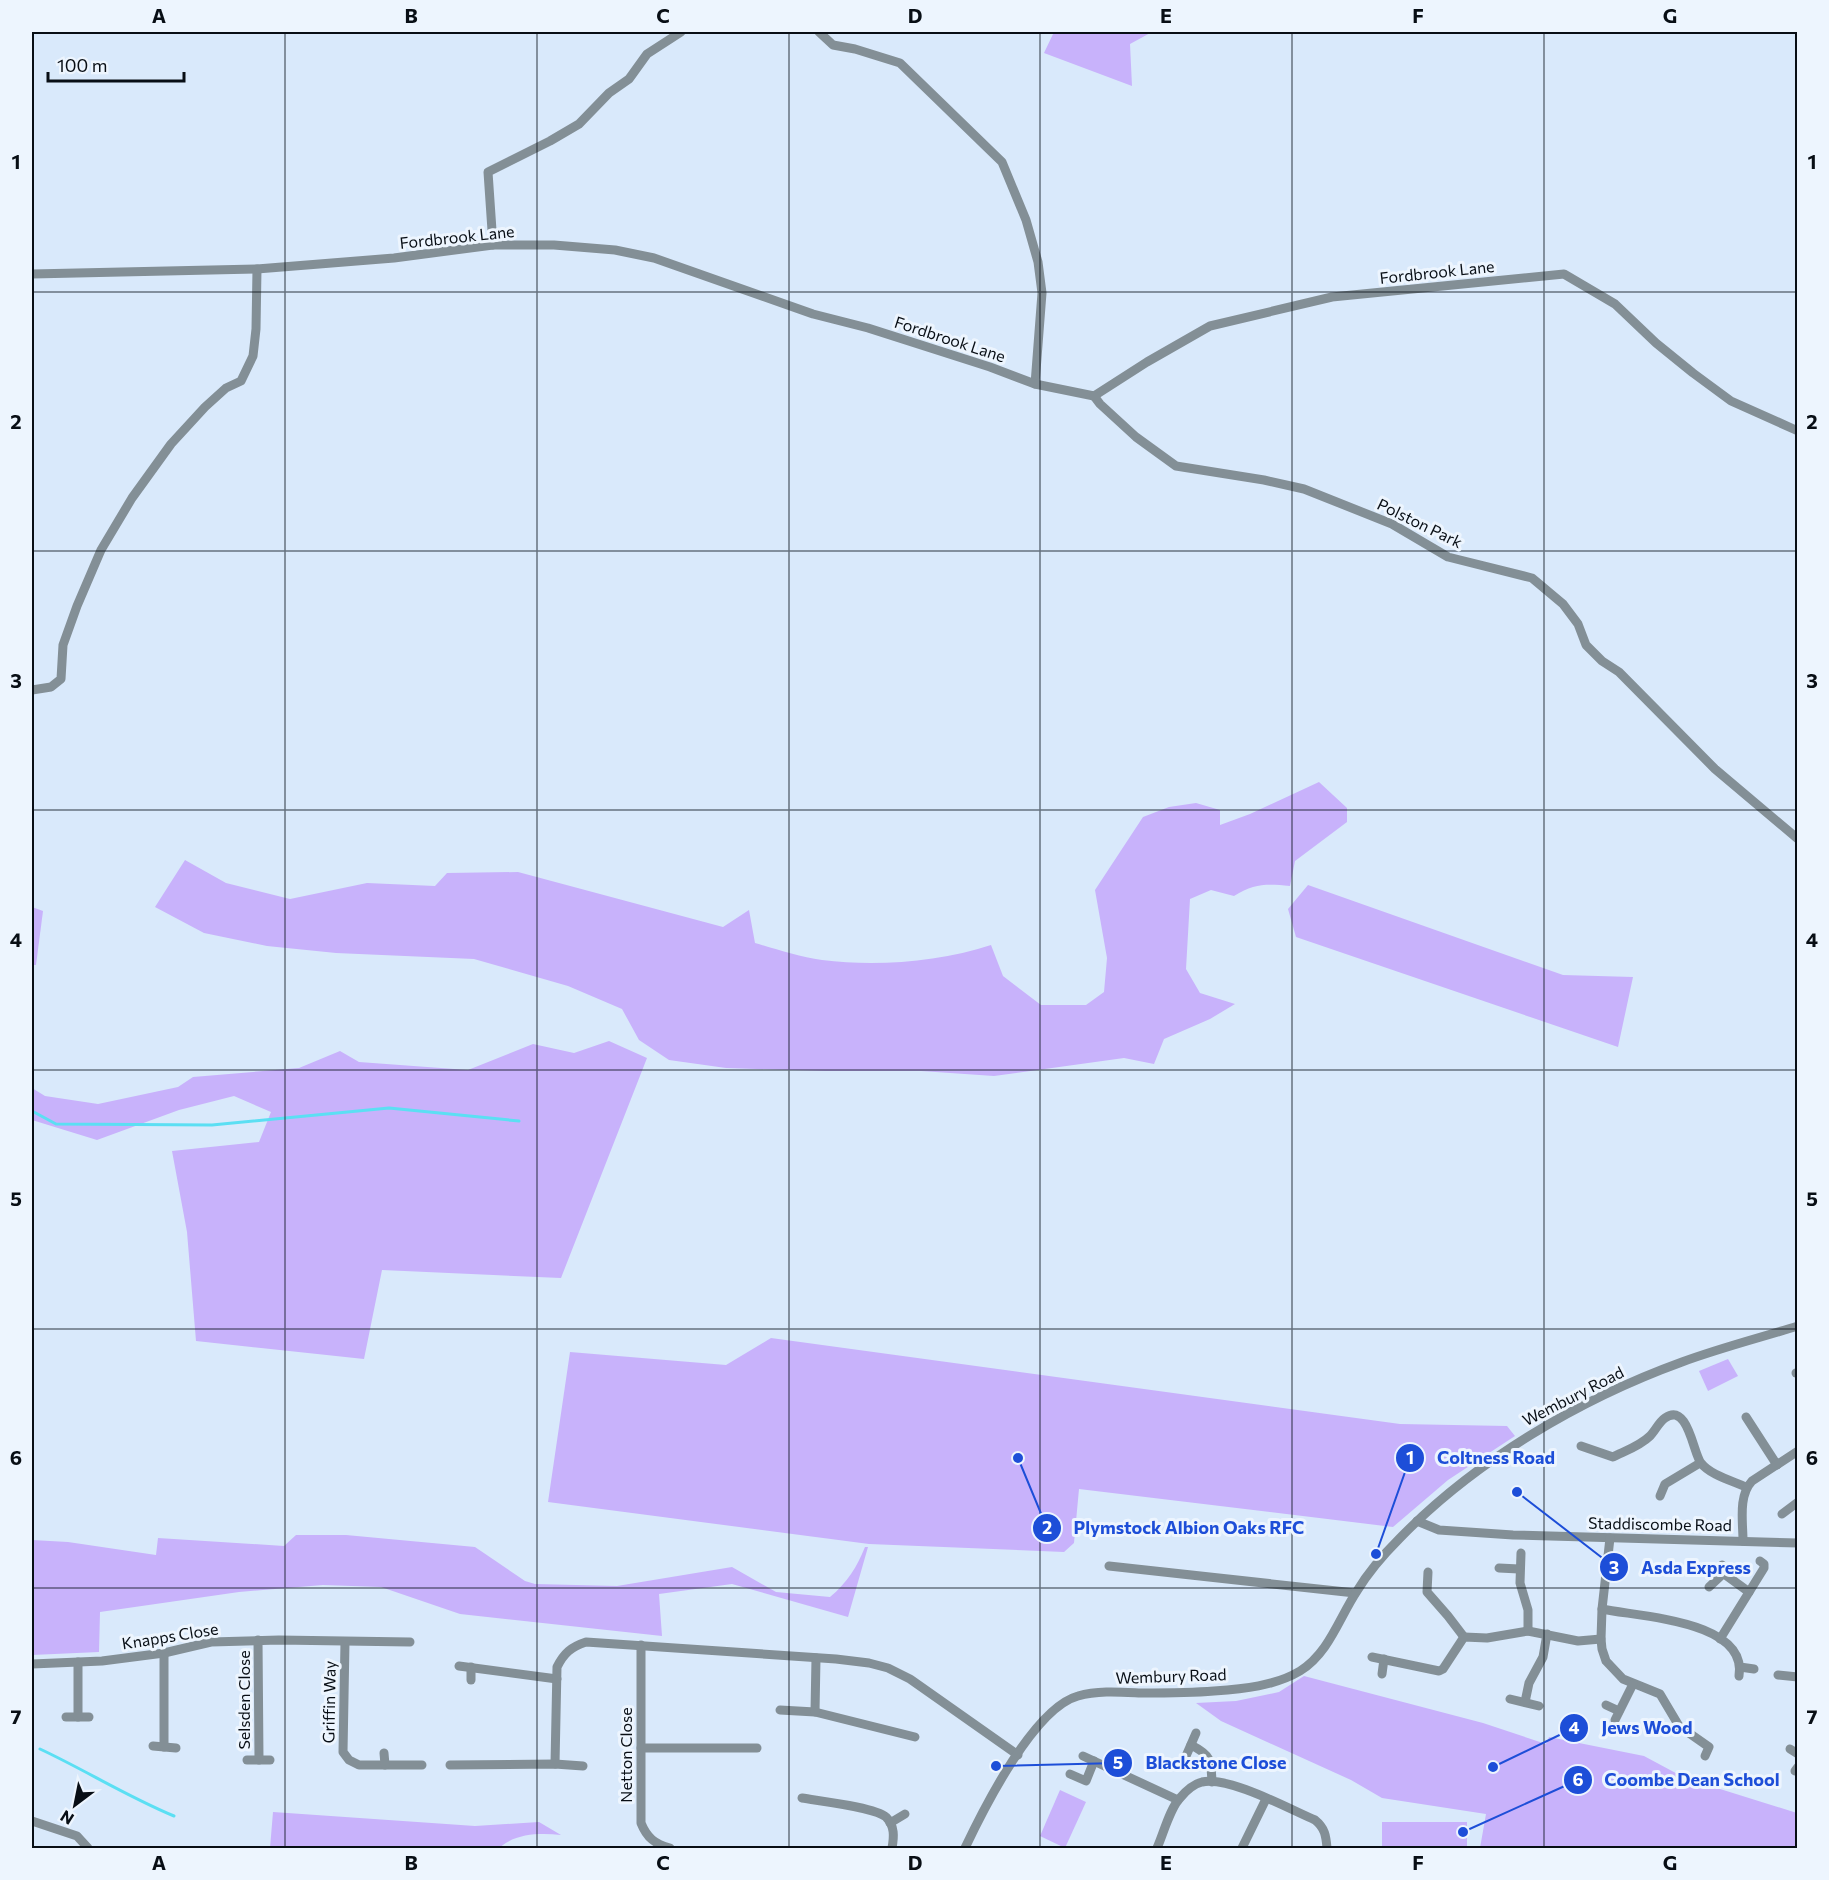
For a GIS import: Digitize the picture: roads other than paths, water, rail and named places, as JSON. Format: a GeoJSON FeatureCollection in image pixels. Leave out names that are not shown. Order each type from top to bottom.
{"type":"FeatureCollection","features":[{"type":"Feature","properties":{"kind":"street"},"geometry":{"type":"LineString","coordinates":[[493,245],[488,172],[579,124],[609,93],[629,79],[647,54],[681,32]]}},
{"type":"Feature","properties":{"kind":"street"},"geometry":{"type":"LineString","coordinates":[[819,32],[833,45],[855,49],[900,63],[1002,162],[1026,220],[1038,262],[1042,292],[1035,384]]}},
{"type":"Feature","properties":{"kind":"street","name":"Fordbrook Lane"},"geometry":{"type":"LineString","coordinates":[[32,274],[257,269],[394,258],[493,245],[554,245],[615,250],[654,258],[813,314],[868,328],[990,367],[1035,384],[1094,396],[1210,326],[1332,297],[1564,274],[1615,304],[1663,349],[1731,401],[1797,431]]}},
{"type":"Feature","properties":{"kind":"street"},"geometry":{"type":"LineString","coordinates":[[32,690],[51,687],[61,679],[63,645],[77,606],[101,550],[132,498],[184,429],[226,388],[241,381],[253,356],[257,269]]}},
{"type":"Feature","properties":{"kind":"street","name":"Polston Park"},"geometry":{"type":"LineString","coordinates":[[1094,396],[1136,437],[1176,466],[1304,489],[1392,524],[1448,557],[1532,578],[1563,604],[1578,624],[1586,645],[1602,661],[1619,672],[1715,769],[1797,839]]}},
{"type":"Feature","properties":{"kind":"street","name":"Wembury Road"},"geometry":{"type":"LineString","coordinates":[[969,1847],[980,1818],[1018,1755],[1048,1715],[1058,1707],[1079,1695],[1113,1692],[1190,1693],[1227,1690],[1279,1682],[1289,1677],[1312,1663],[1323,1650],[1355,1593],[1386,1552],[1443,1497],[1523,1439],[1556,1419],[1619,1388],[1682,1362],[1797,1326]]}},
{"type":"Feature","properties":{"kind":"street"},"geometry":{"type":"LineString","coordinates":[[1581,1446],[1613,1457],[1642,1442],[1665,1418],[1672,1416],[1683,1420],[1700,1463],[1746,1487]]}},
{"type":"Feature","properties":{"kind":"street"},"geometry":{"type":"LineString","coordinates":[[1746,1417],[1777,1465]]}},
{"type":"Feature","properties":{"kind":"street"},"geometry":{"type":"LineString","coordinates":[[1743,1541],[1743,1499],[1746,1487],[1797,1452]]}},
{"type":"Feature","properties":{"kind":"street"},"geometry":{"type":"LineString","coordinates":[[1660,1496],[1665,1484],[1700,1463]]}},
{"type":"Feature","properties":{"kind":"street"},"geometry":{"type":"LineString","coordinates":[[1782,1514],[1797,1503]]}},
{"type":"Feature","properties":{"kind":"street","name":"Staddiscombe Road"},"geometry":{"type":"LineString","coordinates":[[1417,1521],[1439,1530],[1455,1531],[1797,1543]]}},
{"type":"Feature","properties":{"kind":"street"},"geometry":{"type":"LineString","coordinates":[[1610,1538],[1601,1639],[1606,1661],[1623,1679],[1660,1694],[1679,1726],[1709,1747],[1705,1756]]}},
{"type":"Feature","properties":{"kind":"street"},"geometry":{"type":"LineString","coordinates":[[1521,1553],[1520,1583],[1528,1610],[1528,1631]]}},
{"type":"Feature","properties":{"kind":"street"},"geometry":{"type":"LineString","coordinates":[[1720,1639],[1747,1605],[1749,1592],[1764,1568],[1764,1564],[1760,1561]]}},
{"type":"Feature","properties":{"kind":"street"},"geometry":{"type":"LineString","coordinates":[[1109,1566],[1355,1593]]}},
{"type":"Feature","properties":{"kind":"street"},"geometry":{"type":"LineString","coordinates":[[1499,1568],[1519,1569]]}},
{"type":"Feature","properties":{"kind":"street"},"geometry":{"type":"LineString","coordinates":[[1709,1587],[1724,1569],[1749,1592]]}},
{"type":"Feature","properties":{"kind":"street"},"geometry":{"type":"LineString","coordinates":[[1428,1572],[1426,1588],[1464,1637]]}},
{"type":"Feature","properties":{"kind":"street"},"geometry":{"type":"LineString","coordinates":[[1415,1588],[1426,1588]]}},
{"type":"Feature","properties":{"kind":"street"},"geometry":{"type":"LineString","coordinates":[[1602,1609],[1701,1627],[1734,1650],[1739,1658],[1739,1671],[1754,1670]]}},
{"type":"Feature","properties":{"kind":"street"},"geometry":{"type":"LineString","coordinates":[[1464,1637],[1487,1638],[1528,1631],[1578,1641],[1601,1639]]}},
{"type":"Feature","properties":{"kind":"street"},"geometry":{"type":"LineString","coordinates":[[1525,1702],[1529,1683],[1543,1657],[1548,1634]]}},
{"type":"Feature","properties":{"kind":"street"},"geometry":{"type":"LineString","coordinates":[[1372,1657],[1439,1671],[1443,1669],[1464,1637]]}},
{"type":"Feature","properties":{"kind":"street","name":"Knapps Close"},"geometry":{"type":"LineString","coordinates":[[32,1664],[78,1662],[164,1653],[211,1642],[258,1640],[345,1642],[385,1646],[410,1642]]}},
{"type":"Feature","properties":{"kind":"street","name":"Selsden Close"},"geometry":{"type":"LineString","coordinates":[[258,1640],[259,1760]]}},
{"type":"Feature","properties":{"kind":"street","name":"Griffin Way"},"geometry":{"type":"LineString","coordinates":[[345,1642],[343,1752],[349,1760],[358,1765],[422,1765]]}},
{"type":"Feature","properties":{"kind":"street"},"geometry":{"type":"LineString","coordinates":[[555,1764],[557,1667],[563,1655],[573,1646],[586,1642],[869,1663],[888,1668],[934,1695],[1018,1755]]}},
{"type":"Feature","properties":{"kind":"street","name":"Netton Close"},"geometry":{"type":"LineString","coordinates":[[641,1646],[641,1823],[651,1840],[670,1848]]}},
{"type":"Feature","properties":{"kind":"street"},"geometry":{"type":"LineString","coordinates":[[164,1653],[164,1747]]}},
{"type":"Feature","properties":{"kind":"street"},"geometry":{"type":"LineString","coordinates":[[815,1712],[816,1658]]}},
{"type":"Feature","properties":{"kind":"street"},"geometry":{"type":"LineString","coordinates":[[1382,1674],[1384,1659]]}},
{"type":"Feature","properties":{"kind":"street"},"geometry":{"type":"LineString","coordinates":[[78,1662],[78,1717]]}},
{"type":"Feature","properties":{"kind":"street"},"geometry":{"type":"LineString","coordinates":[[459,1666],[557,1679]]}},
{"type":"Feature","properties":{"kind":"street"},"geometry":{"type":"LineString","coordinates":[[471,1667],[471,1680]]}},
{"type":"Feature","properties":{"kind":"street"},"geometry":{"type":"LineString","coordinates":[[1778,1675],[1797,1677]]}},
{"type":"Feature","properties":{"kind":"street"},"geometry":{"type":"LineString","coordinates":[[1606,1705],[1617,1715],[1633,1684]]}},
{"type":"Feature","properties":{"kind":"street"},"geometry":{"type":"LineString","coordinates":[[1510,1699],[1539,1706]]}},
{"type":"Feature","properties":{"kind":"street"},"geometry":{"type":"LineString","coordinates":[[780,1710],[815,1712],[915,1737]]}},
{"type":"Feature","properties":{"kind":"street"},"geometry":{"type":"LineString","coordinates":[[876,1727],[878,1716]]}},
{"type":"Feature","properties":{"kind":"street"},"geometry":{"type":"LineString","coordinates":[[66,1717],[89,1717]]}},
{"type":"Feature","properties":{"kind":"street"},"geometry":{"type":"LineString","coordinates":[[1186,1756],[1196,1733]]}},
{"type":"Feature","properties":{"kind":"street"},"geometry":{"type":"LineString","coordinates":[[1191,1745],[1202,1750],[1210,1758],[1212,1782]]}},
{"type":"Feature","properties":{"kind":"street"},"geometry":{"type":"LineString","coordinates":[[153,1746],[176,1748]]}},
{"type":"Feature","properties":{"kind":"street"},"geometry":{"type":"LineString","coordinates":[[641,1748],[757,1748]]}},
{"type":"Feature","properties":{"kind":"street"},"geometry":{"type":"LineString","coordinates":[[740,1748],[741,1760]]}},
{"type":"Feature","properties":{"kind":"street"},"geometry":{"type":"LineString","coordinates":[[384,1752],[385,1765]]}},
{"type":"Feature","properties":{"kind":"street"},"geometry":{"type":"LineString","coordinates":[[1083,1756],[1178,1800]]}},
{"type":"Feature","properties":{"kind":"street","name":"Selsden Close"},"geometry":{"type":"LineString","coordinates":[[247,1760],[270,1760]]}},
{"type":"Feature","properties":{"kind":"street"},"geometry":{"type":"LineString","coordinates":[[1070,1774],[1086,1780],[1094,1761]]}},
{"type":"Feature","properties":{"kind":"street"},"geometry":{"type":"LineString","coordinates":[[480,1764],[481,1776]]}},
{"type":"Feature","properties":{"kind":"street"},"geometry":{"type":"LineString","coordinates":[[450,1765],[583,1766]]}},
{"type":"Feature","properties":{"kind":"street"},"geometry":{"type":"LineString","coordinates":[[1157,1848],[1178,1800],[1190,1788],[1202,1782],[1223,1782],[1315,1820],[1323,1827],[1327,1848]]}},
{"type":"Feature","properties":{"kind":"street"},"geometry":{"type":"LineString","coordinates":[[802,1798],[816,1806],[874,1811],[886,1816],[894,1835],[892,1848]]}},
{"type":"Feature","properties":{"kind":"street"},"geometry":{"type":"LineString","coordinates":[[1242,1848],[1266,1799]]}},
{"type":"Feature","properties":{"kind":"street"},"geometry":{"type":"LineString","coordinates":[[890,1823],[905,1814]]}},
{"type":"Feature","properties":{"kind":"street"},"geometry":{"type":"LineString","coordinates":[[32,1821],[77,1836],[88,1848]]}},
{"type":"Feature","properties":{"kind":"waterway"},"geometry":{"type":"LineString","coordinates":[[32,1111],[56,1124],[212,1125],[389,1108],[519,1121]]}},
{"type":"Feature","properties":{"kind":"waterway"},"geometry":{"type":"LineString","coordinates":[[40,1749],[174,1816]]}},
{"type":"Feature","properties":{"kind":"place","name":"Plymstock Albion Oaks RFC"},"geometry":{"type":"Point","coordinates":[1018,1458]}},
{"type":"Feature","properties":{"kind":"place","name":"Asda Express"},"geometry":{"type":"Point","coordinates":[1517,1492]}},
{"type":"Feature","properties":{"kind":"place","name":"Coltness Road"},"geometry":{"type":"Point","coordinates":[1376,1554]}},
{"type":"Feature","properties":{"kind":"place","name":"Blackstone Close"},"geometry":{"type":"Point","coordinates":[996,1766]}},
{"type":"Feature","properties":{"kind":"place","name":"Jews Wood"},"geometry":{"type":"Point","coordinates":[1493,1767]}},
{"type":"Feature","properties":{"kind":"place","name":"Coombe Dean School"},"geometry":{"type":"Point","coordinates":[1463,1832]}}]}
